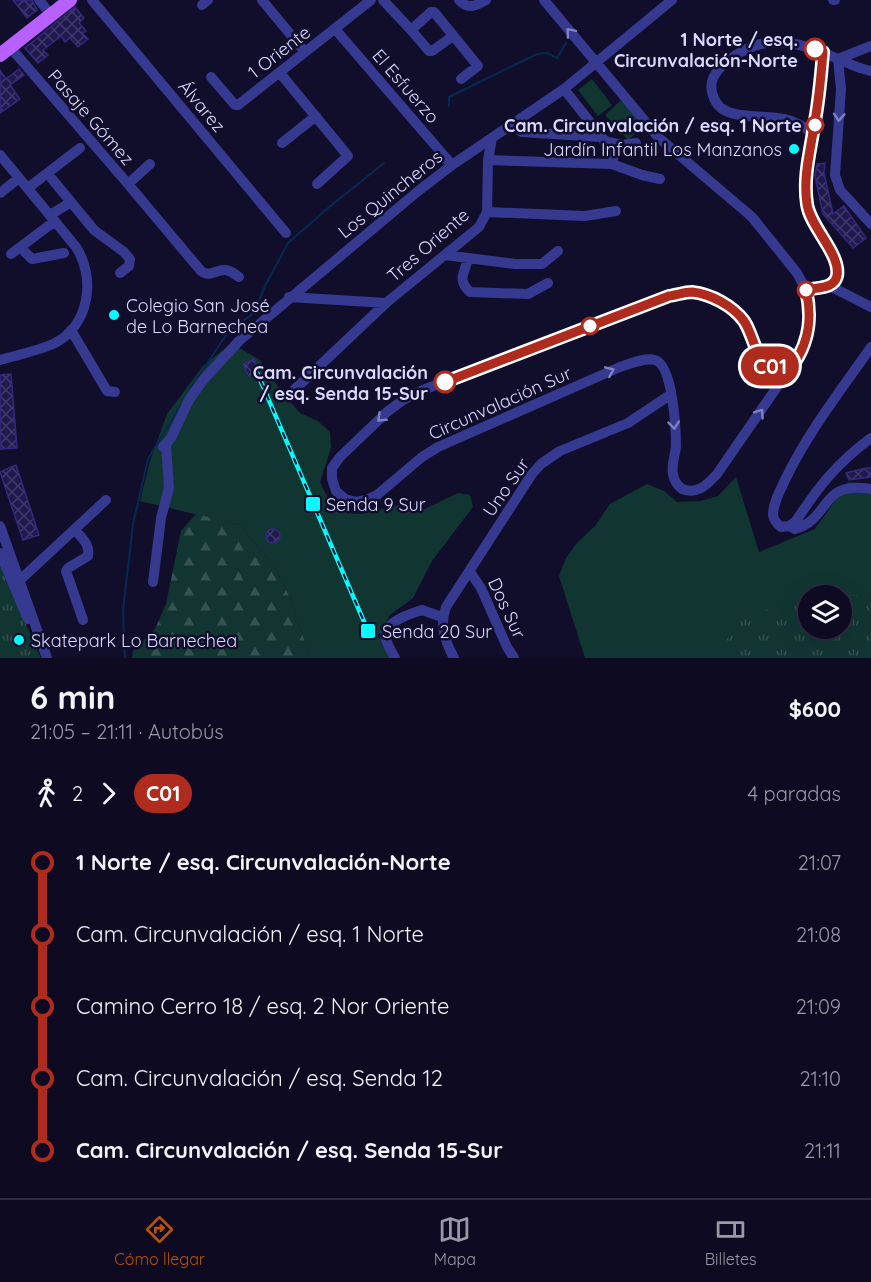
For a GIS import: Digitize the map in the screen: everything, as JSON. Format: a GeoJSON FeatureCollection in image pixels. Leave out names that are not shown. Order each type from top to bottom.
{"type":"FeatureCollection","features":[{"type":"Feature","properties":{"kind":"main road"},"geometry":{"type":"LineString","coordinates":[[5,51],[70,0]]}},
{"type":"Feature","properties":{"kind":"street"},"geometry":{"type":"LineString","coordinates":[[39,0],[51,15]]}},
{"type":"Feature","properties":{"kind":"street","name":"Álvarez"},"geometry":{"type":"LineString","coordinates":[[92,0],[286,232]]}},
{"type":"Feature","properties":{"kind":"street"},"geometry":{"type":"LineString","coordinates":[[262,0],[305,52]]}},
{"type":"Feature","properties":{"kind":"street","name":"1 Oriente"},"geometry":{"type":"LineString","coordinates":[[212,77],[237,105],[335,28],[357,4],[370,0]]}},
{"type":"Feature","properties":{"kind":"street"},"geometry":{"type":"LineString","coordinates":[[383,0],[429,51],[453,36]]}},
{"type":"Feature","properties":{"kind":"street"},"geometry":{"type":"LineString","coordinates":[[459,0],[468,7],[486,0]]}},
{"type":"Feature","properties":{"kind":"street"},"geometry":{"type":"LineString","coordinates":[[544,0],[659,138],[752,217],[798,273],[806,290],[810,313],[808,334],[795,362]]}},
{"type":"Feature","properties":{"kind":"street","name":"Los Quincheros"},"geometry":{"type":"LineString","coordinates":[[153,582],[161,518],[169,488],[164,446],[189,400],[210,371],[239,341],[289,297],[417,192],[452,165],[564,89],[672,0]]}},
{"type":"Feature","properties":{"kind":"street"},"geometry":{"type":"LineString","coordinates":[[411,30],[433,11],[478,66],[461,79]]}},
{"type":"Feature","properties":{"kind":"street","name":"El Esfuerzo"},"geometry":{"type":"LineString","coordinates":[[335,28],[452,165]]}},
{"type":"Feature","properties":{"kind":"street"},"geometry":{"type":"LineString","coordinates":[[813,133],[786,119],[732,113],[719,106],[714,98],[712,87],[717,72],[734,57],[752,46],[771,42],[797,44],[871,71]]}},
{"type":"Feature","properties":{"kind":"street"},"geometry":{"type":"LineString","coordinates":[[838,59],[871,46]]}},
{"type":"Feature","properties":{"kind":"street","name":"Pasaje Gómez"},"geometry":{"type":"LineString","coordinates":[[5,51],[128,184],[150,164]]}},
{"type":"Feature","properties":{"kind":"street"},"geometry":{"type":"LineString","coordinates":[[823,52],[820,90],[806,163],[805,186],[807,207],[836,264],[837,277],[830,286]]}},
{"type":"Feature","properties":{"kind":"street"},"geometry":{"type":"LineString","coordinates":[[838,59],[841,89],[835,175],[840,190],[871,224]]}},
{"type":"Feature","properties":{"kind":"street"},"geometry":{"type":"LineString","coordinates":[[279,73],[348,156],[316,184]]}},
{"type":"Feature","properties":{"kind":"street"},"geometry":{"type":"LineString","coordinates":[[564,89],[614,155],[612,164]]}},
{"type":"Feature","properties":{"kind":"street"},"geometry":{"type":"LineString","coordinates":[[282,144],[315,116]]}},
{"type":"Feature","properties":{"kind":"street"},"geometry":{"type":"LineString","coordinates":[[512,124],[522,132],[602,138],[622,145],[636,143]]}},
{"type":"Feature","properties":{"kind":"street","name":"Tres Oriente"},"geometry":{"type":"LineString","coordinates":[[294,390],[386,303],[479,227],[487,212],[488,160],[492,138]]}},
{"type":"Feature","properties":{"kind":"street"},"geometry":{"type":"LineString","coordinates":[[28,188],[80,148]]}},
{"type":"Feature","properties":{"kind":"street"},"geometry":{"type":"LineString","coordinates":[[0,155],[79,251],[88,278],[85,307],[71,330],[52,344],[0,360]]}},
{"type":"Feature","properties":{"kind":"street"},"geometry":{"type":"LineString","coordinates":[[488,160],[612,164],[660,179]]}},
{"type":"Feature","properties":{"kind":"street"},"geometry":{"type":"LineString","coordinates":[[0,193],[19,178]]}},
{"type":"Feature","properties":{"kind":"street"},"geometry":{"type":"LineString","coordinates":[[52,179],[94,230],[130,259],[129,266],[120,273]]}},
{"type":"Feature","properties":{"kind":"street"},"geometry":{"type":"LineString","coordinates":[[128,184],[201,271],[206,274],[222,270],[229,271],[239,277]]}},
{"type":"Feature","properties":{"kind":"street"},"geometry":{"type":"LineString","coordinates":[[64,253],[32,259],[16,250],[71,202]]}},
{"type":"Feature","properties":{"kind":"street"},"geometry":{"type":"LineString","coordinates":[[487,212],[585,216],[616,211]]}},
{"type":"Feature","properties":{"kind":"street"},"geometry":{"type":"LineString","coordinates":[[446,255],[515,264],[542,264],[558,251]]}},
{"type":"Feature","properties":{"kind":"street"},"geometry":{"type":"LineString","coordinates":[[468,259],[461,278],[463,286],[470,292],[528,294],[548,283]]}},
{"type":"Feature","properties":{"kind":"street"},"geometry":{"type":"LineString","coordinates":[[806,290],[830,286],[871,307]]}},
{"type":"Feature","properties":{"kind":"street","name":"Circunvalación Sur"},"geometry":{"type":"LineString","coordinates":[[691,292],[725,304],[735,311],[746,324],[763,362],[776,368],[795,362],[717,474],[694,491],[680,488],[673,475],[675,441],[668,375],[662,363],[657,360],[639,361],[620,367],[444,444],[422,457],[377,495],[366,500],[356,502],[345,499],[336,491],[332,479],[332,468],[340,457],[387,412],[412,395],[669,296],[691,292]]}},
{"type":"Feature","properties":{"kind":"street","name":"Tres Oriente"},"geometry":{"type":"LineString","coordinates":[[289,297],[386,303]]}},
{"type":"Feature","properties":{"kind":"street"},"geometry":{"type":"LineString","coordinates":[[71,330],[108,391],[116,392]]}},
{"type":"Feature","properties":{"kind":"street"},"geometry":{"type":"LineString","coordinates":[[871,347],[807,439],[777,498],[773,515],[776,523],[795,529],[811,522],[838,491],[849,487],[871,489]]}},
{"type":"Feature","properties":{"kind":"street","name":"Uno Sur"},"geometry":{"type":"LineString","coordinates":[[442,617],[446,607],[532,474],[541,464],[560,451],[628,423],[670,395]]}},
{"type":"Feature","properties":{"kind":"street"},"geometry":{"type":"LineString","coordinates":[[789,526],[796,521],[836,467],[871,438]]}},
{"type":"Feature","properties":{"kind":"street"},"geometry":{"type":"LineString","coordinates":[[9,576],[16,581],[20,580],[106,500]]}},
{"type":"Feature","properties":{"kind":"street"},"geometry":{"type":"LineString","coordinates":[[0,526],[9,576],[46,655]]}},
{"type":"Feature","properties":{"kind":"street"},"geometry":{"type":"LineString","coordinates":[[75,530],[86,541],[89,549],[88,556],[68,567],[66,571],[83,620]]}},
{"type":"Feature","properties":{"kind":"street"},"geometry":{"type":"LineString","coordinates":[[6,554],[25,563],[41,560]]}},
{"type":"Feature","properties":{"kind":"street"},"geometry":{"type":"LineString","coordinates":[[6,554],[20,580],[46,655]]}},
{"type":"Feature","properties":{"kind":"street","name":"Dos Sur"},"geometry":{"type":"LineString","coordinates":[[470,572],[481,588],[514,658]]}},
{"type":"Feature","properties":{"kind":"street"},"geometry":{"type":"LineString","coordinates":[[395,658],[385,637],[386,630],[400,618],[422,610],[442,617],[443,630],[454,658]]}},
{"type":"Feature","properties":{"kind":"green space"},"geometry":{"type":"Polygon","coordinates":[[[592,79],[612,105],[598,116],[578,90],[592,79]]]}},
{"type":"Feature","properties":{"kind":"green space"},"geometry":{"type":"Polygon","coordinates":[[[621,100],[644,126],[628,140],[605,115],[621,100]]]}},
{"type":"Feature","properties":{"kind":"green space"},"geometry":{"type":"Polygon","coordinates":[[[229,345],[260,360],[281,391],[300,413],[318,421],[330,432],[331,448],[320,482],[338,508],[348,513],[359,514],[413,502],[423,510],[458,493],[470,495],[473,507],[432,561],[413,598],[390,615],[378,636],[390,658],[310,658],[292,602],[276,569],[240,525],[140,501],[150,461],[167,414],[203,366],[229,345]]]}},
{"type":"Feature","properties":{"kind":"green space"},"geometry":{"type":"Polygon","coordinates":[[[736,477],[759,552],[815,529],[848,482],[871,485],[871,658],[585,658],[559,576],[566,558],[577,543],[595,526],[610,504],[647,484],[664,491],[677,502],[700,501],[718,496],[736,477]]]}},
{"type":"Feature","properties":{"kind":"green space"},"geometry":{"type":"Polygon","coordinates":[[[196,514],[240,525],[276,569],[292,602],[310,658],[132,658],[133,651],[155,629],[166,604],[181,531],[196,514]]]}},
{"type":"Feature","properties":{"kind":"green space"},"geometry":{"type":"Polygon","coordinates":[[[0,565],[4,575],[41,658],[0,658],[0,565]]]}},
{"type":"Feature","properties":{"kind":"green space"},"geometry":{"type":"Polygon","coordinates":[[[852,595],[858,595],[871,603],[871,658],[718,658],[737,620],[765,610],[798,604],[798,639],[852,639],[852,595]]]}},
{"type":"Feature","properties":{"kind":"building"},"geometry":{"type":"Polygon","coordinates":[[[13,0],[32,0],[37,10],[27,18],[13,0]]]}},
{"type":"Feature","properties":{"kind":"building"},"geometry":{"type":"Polygon","coordinates":[[[75,7],[84,18],[79,23],[86,31],[82,33],[88,39],[78,47],[70,38],[65,42],[61,36],[43,50],[48,55],[38,63],[25,48],[75,7]]]}},
{"type":"Feature","properties":{"kind":"building"},"geometry":{"type":"Polygon","coordinates":[[[19,69],[24,75],[10,85],[20,99],[0,113],[0,70],[6,79],[19,69]]]}},
{"type":"Feature","properties":{"kind":"building"},"geometry":{"type":"Polygon","coordinates":[[[825,163],[824,173],[833,214],[844,206],[866,238],[853,248],[823,214],[815,176],[817,164],[825,163]]]}},
{"type":"Feature","properties":{"kind":"building"},"geometry":{"type":"Polygon","coordinates":[[[254,359],[259,371],[249,376],[243,364],[254,359]]]}},
{"type":"Feature","properties":{"kind":"building"},"geometry":{"type":"Polygon","coordinates":[[[11,374],[17,448],[0,449],[0,375],[11,374]]]}},
{"type":"Feature","properties":{"kind":"building"},"geometry":{"type":"Polygon","coordinates":[[[16,465],[39,535],[23,540],[0,472],[16,465]]]}},
{"type":"Feature","properties":{"kind":"building"},"geometry":{"type":"Polygon","coordinates":[[[871,468],[871,477],[849,480],[846,473],[871,468]]]}},
{"type":"Feature","properties":{"kind":"building"},"geometry":{"type":"Polygon","coordinates":[[[270,529],[276,529],[280,536],[276,543],[270,543],[266,539],[266,533],[270,529]]]}},
{"type":"Feature","properties":{"kind":"building"},"geometry":{"type":"Polygon","coordinates":[[[371,624],[375,634],[366,639],[361,629],[371,624]]]}},
{"type":"Feature","properties":{"kind":"waterway"},"geometry":{"type":"LineString","coordinates":[[449,106],[449,97],[537,54],[547,53],[557,58],[566,43]]}},
{"type":"Feature","properties":{"kind":"waterway"},"geometry":{"type":"LineString","coordinates":[[191,388],[228,332],[254,313],[265,286],[288,243],[384,163]]}},
{"type":"Feature","properties":{"kind":"waterway"},"geometry":{"type":"LineString","coordinates":[[125,658],[123,611],[133,524],[148,459],[181,405]]}},
{"type":"Feature","properties":{"kind":"railway"},"geometry":{"type":"LineString","coordinates":[[255,368],[368,631]]}},
{"type":"Feature","properties":{"kind":"bus line","name":"C01"},"geometry":{"type":"LineString","coordinates":[[445,382],[669,296],[691,292],[710,297],[735,311],[746,324],[763,362],[776,368],[795,362],[808,334],[810,313],[806,290],[830,286],[837,277],[836,264],[807,207],[806,163],[820,90],[823,52],[815,49]]}},
{"type":"Feature","properties":{"kind":"place","name":"1 Norte / esq. Circunvalación-Norte"},"geometry":{"type":"Point","coordinates":[815,49]}},
{"type":"Feature","properties":{"kind":"place","name":"Cam. Circunvalación / esq. 1 Norte"},"geometry":{"type":"Point","coordinates":[815,125]}},
{"type":"Feature","properties":{"kind":"place","name":"Jardín Infantil Los Manzanos"},"geometry":{"type":"Point","coordinates":[794,149]}},
{"type":"Feature","properties":{"kind":"place","name":"Colegio San José de Lo Barnechea"},"geometry":{"type":"Point","coordinates":[114,315]}},
{"type":"Feature","properties":{"kind":"place","name":"Cam. Circunvalación / esq. Senda 15-Sur"},"geometry":{"type":"Point","coordinates":[445,382]}},
{"type":"Feature","properties":{"kind":"place","name":"Senda 9 Sur"},"geometry":{"type":"Point","coordinates":[313,504]}},
{"type":"Feature","properties":{"kind":"place","name":"Senda 20 Sur"},"geometry":{"type":"Point","coordinates":[368,631]}},
{"type":"Feature","properties":{"kind":"place","name":"Skatepark Lo Barnechea"},"geometry":{"type":"Point","coordinates":[19,640]}}]}
